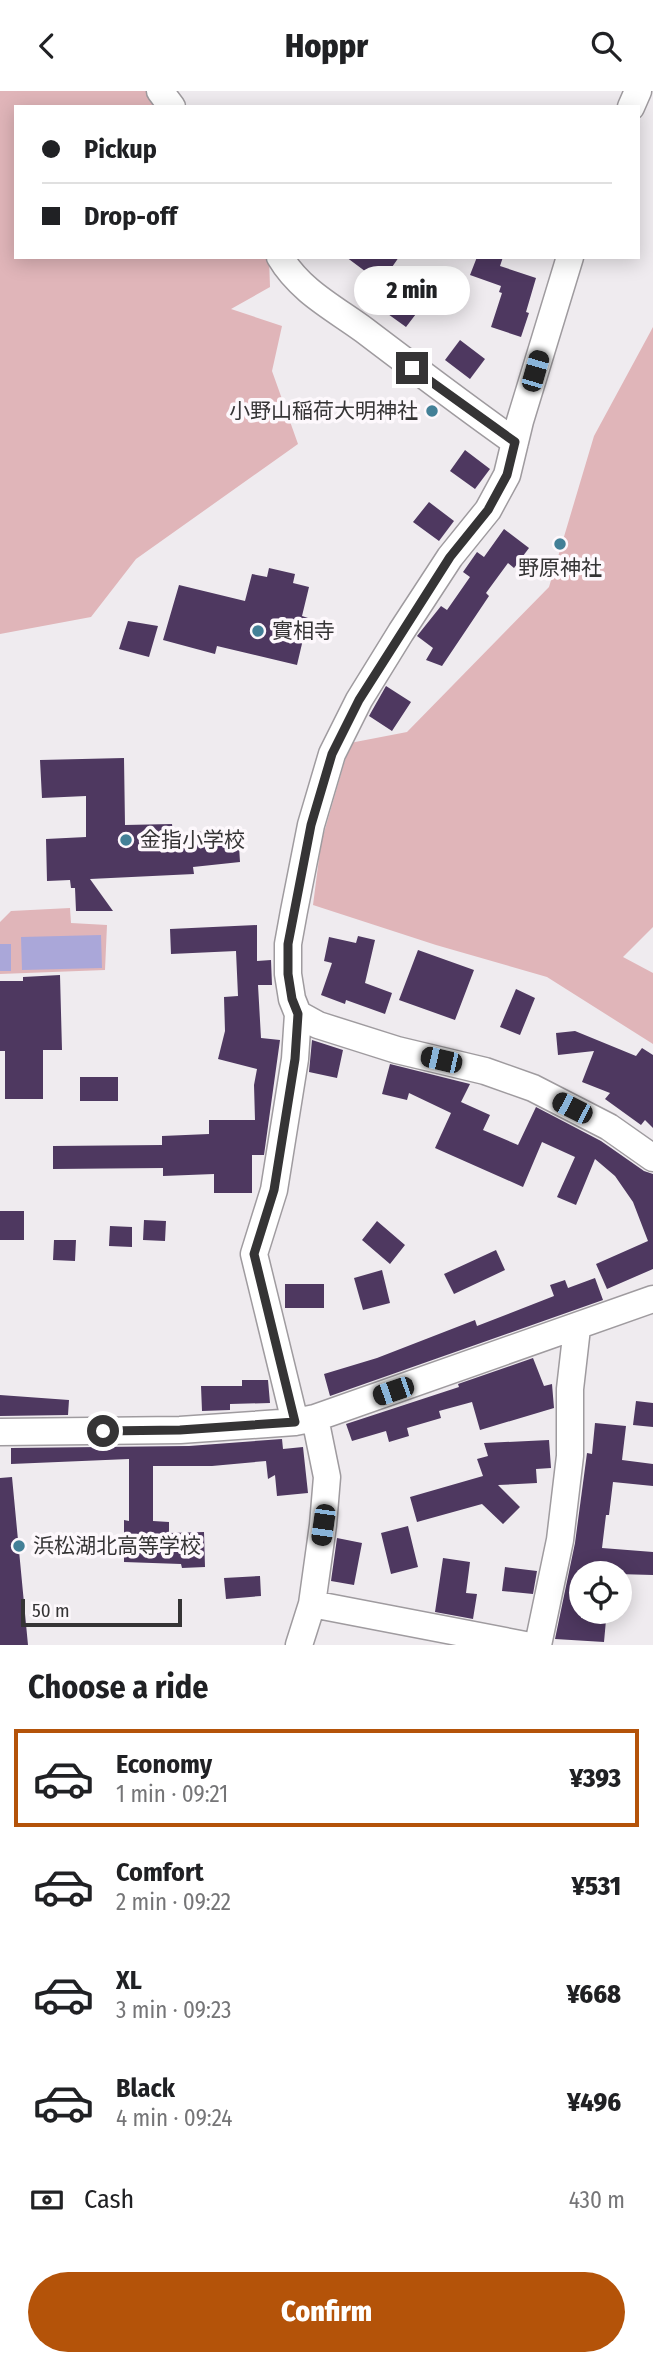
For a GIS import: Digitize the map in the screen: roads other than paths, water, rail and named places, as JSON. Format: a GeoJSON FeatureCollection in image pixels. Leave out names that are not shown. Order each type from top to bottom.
{"type":"FeatureCollection","features":[{"type":"Feature","properties":{"kind":"street"},"geometry":{"type":"LineString","coordinates":[[282,259],[313,296],[362,328],[428,381],[515,442]]}},
{"type":"Feature","properties":{"kind":"street"},"geometry":{"type":"LineString","coordinates":[[299,1645],[312,1604],[327,1477],[305,1420],[254,1254],[274,1190],[295,1059],[298,1014],[292,999],[288,974],[288,944],[311,825],[332,754],[359,700],[450,557],[488,510],[507,475],[542,346],[569,259]]}},
{"type":"Feature","properties":{"kind":"street"},"geometry":{"type":"LineString","coordinates":[[298,1014],[318,1025],[397,1050],[485,1070],[533,1088],[609,1127],[653,1158]]}},
{"type":"Feature","properties":{"kind":"street"},"geometry":{"type":"LineString","coordinates":[[0,1432],[180,1430],[305,1420],[653,1300]]}},
{"type":"Feature","properties":{"kind":"street"},"geometry":{"type":"LineString","coordinates":[[538,1645],[560,1540],[570,1456],[570,1389],[577,1328]]}},
{"type":"Feature","properties":{"kind":"street"},"geometry":{"type":"LineString","coordinates":[[312,1604],[525,1645]]}},
{"type":"Feature","properties":{"kind":"water"},"geometry":{"type":"Polygon","coordinates":[[[101,935],[102,968],[22,970],[21,937],[101,935]]]}},
{"type":"Feature","properties":{"kind":"water"},"geometry":{"type":"Polygon","coordinates":[[[0,944],[11,944],[11,971],[0,971],[0,944]]]}},
{"type":"Feature","properties":{"kind":"place","name":"小野山稲荷大明神社"},"geometry":{"type":"Point","coordinates":[432,411]}},
{"type":"Feature","properties":{"kind":"place","name":"野原神社"},"geometry":{"type":"Point","coordinates":[560,544]}},
{"type":"Feature","properties":{"kind":"place","name":"實相寺"},"geometry":{"type":"Point","coordinates":[258,631]}},
{"type":"Feature","properties":{"kind":"place","name":"金指小学校"},"geometry":{"type":"Point","coordinates":[126,840]}},
{"type":"Feature","properties":{"kind":"place","name":"浜松湖北高等学校"},"geometry":{"type":"Point","coordinates":[19,1546]}}]}
